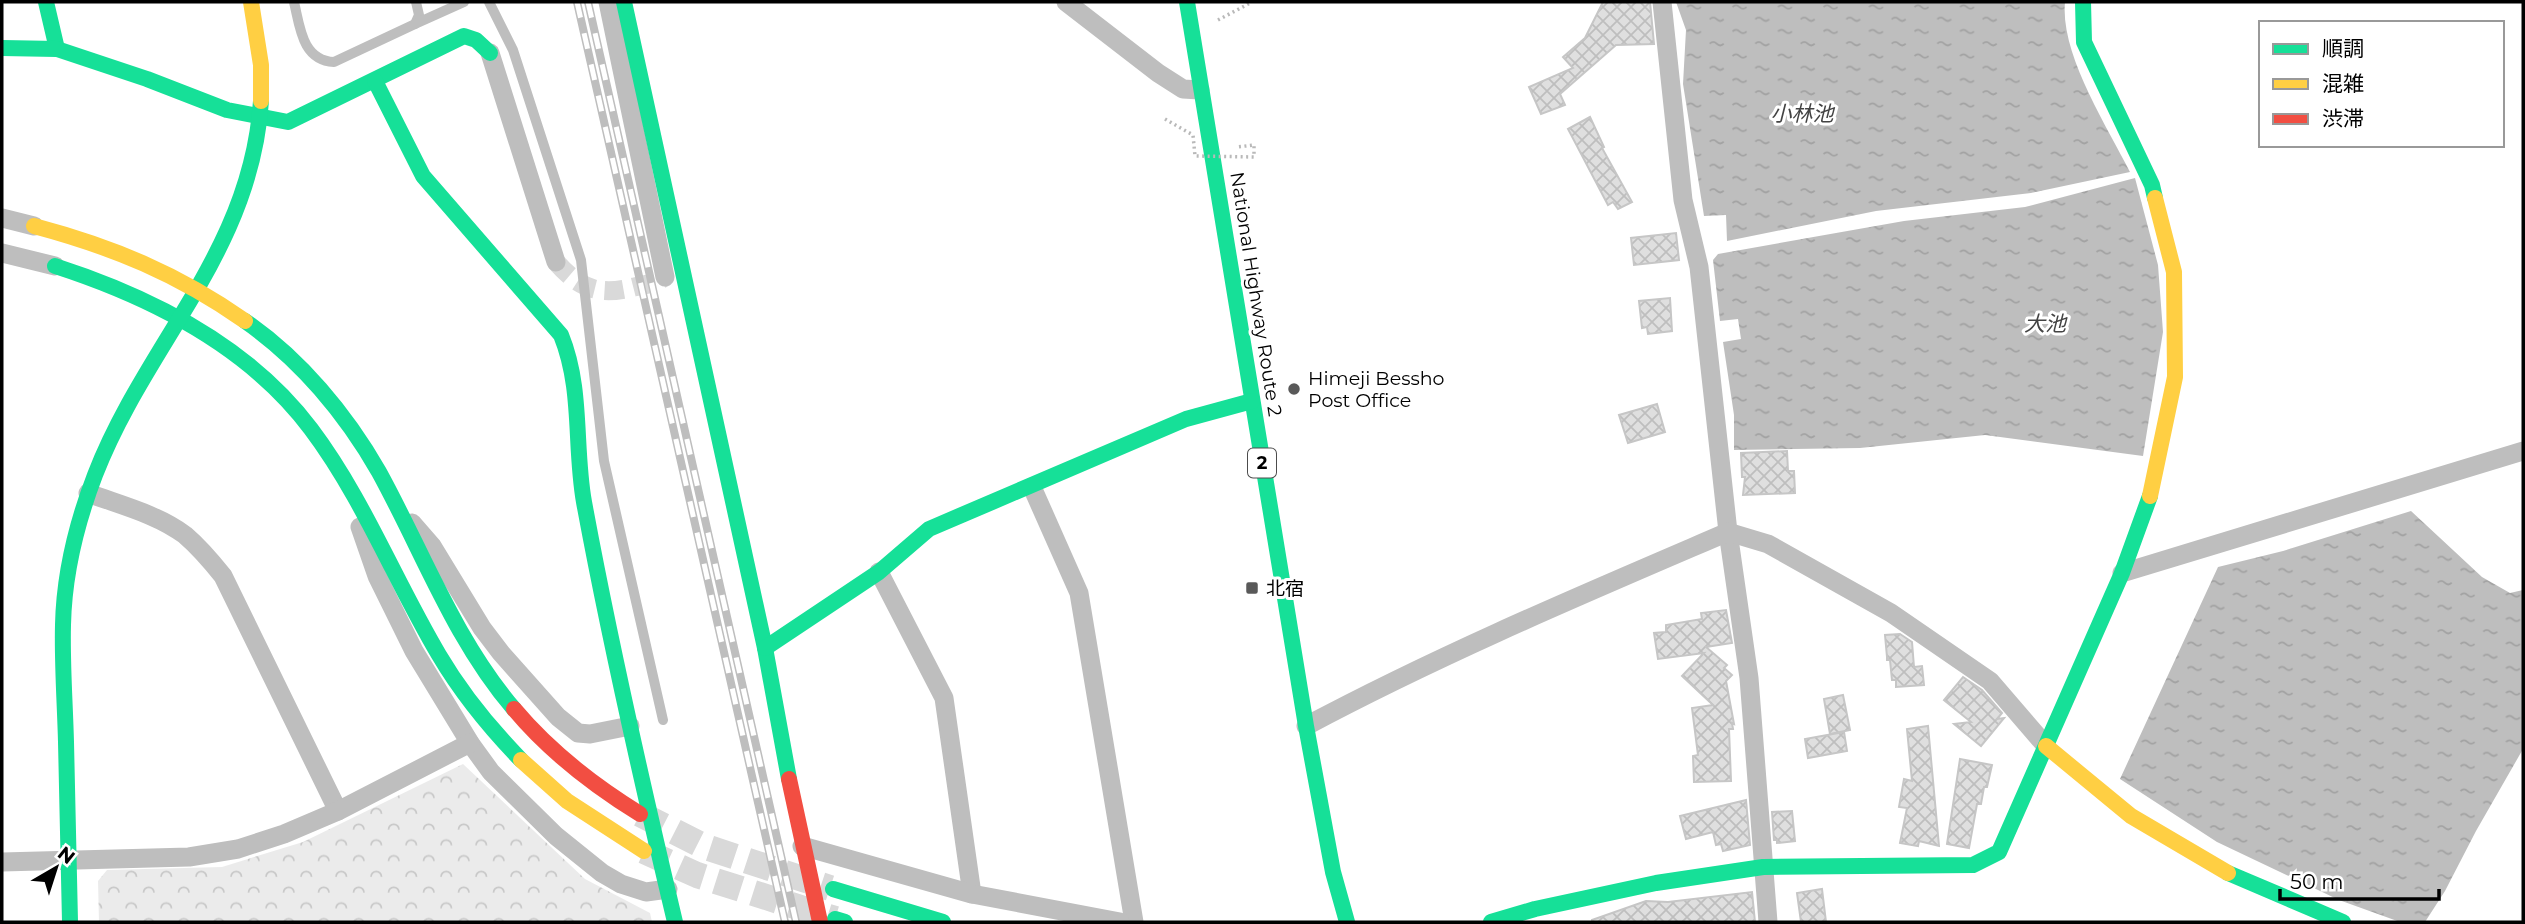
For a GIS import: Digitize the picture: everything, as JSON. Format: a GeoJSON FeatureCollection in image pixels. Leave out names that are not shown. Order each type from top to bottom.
{"type":"FeatureCollection","features":[{"type":"Feature","properties":{"kind":"main road"},"geometry":{"type":"LineString","coordinates":[[46,2],[57,49]]}},
{"type":"Feature","properties":{"kind":"main road"},"geometry":{"type":"LineString","coordinates":[[70,922],[63,624],[69,566],[88,493],[123,415],[198,288],[222,243],[248,181],[261,118],[262,87],[251,2]]}},
{"type":"Feature","properties":{"kind":"main road"},"geometry":{"type":"LineString","coordinates":[[624,2],[765,648],[803,846],[834,921]]}},
{"type":"Feature","properties":{"kind":"main road","name":"National Highway Route 2"},"geometry":{"type":"LineString","coordinates":[[1187,2],[1307,726],[1333,872],[1346,922]]}},
{"type":"Feature","properties":{"kind":"main road"},"geometry":{"type":"LineString","coordinates":[[1490,922],[1535,909],[1656,883],[1763,867],[1973,865],[1999,852],[2122,573],[2153,486],[2175,377],[2174,272],[2152,185],[2084,43],[2083,2]]}},
{"type":"Feature","properties":{"kind":"main road"},"geometry":{"type":"LineString","coordinates":[[2,48],[57,49],[148,79],[227,110],[288,122],[464,36],[477,40],[490,53]]}},
{"type":"Feature","properties":{"kind":"main road"},"geometry":{"type":"LineString","coordinates":[[375,81],[423,176],[561,335],[569,352],[574,373],[582,494],[630,726],[676,922]]}},
{"type":"Feature","properties":{"kind":"main road"},"geometry":{"type":"LineString","coordinates":[[34,226],[100,245],[198,288],[249,323],[308,375],[354,432],[393,500],[457,629],[505,701],[526,726],[574,770],[640,814]]}},
{"type":"Feature","properties":{"kind":"main road"},"geometry":{"type":"LineString","coordinates":[[55,266],[117,286],[179,318],[229,351],[276,391],[317,437],[349,489],[441,657],[481,717],[507,748],[558,794],[612,833],[644,851]]}},
{"type":"Feature","properties":{"kind":"main road"},"geometry":{"type":"LineString","coordinates":[[765,648],[879,572],[929,529],[1186,419],[1252,401]]}},
{"type":"Feature","properties":{"kind":"main road"},"geometry":{"type":"LineString","coordinates":[[2046,746],[2131,817],[2234,876],[2343,922]]}},
{"type":"Feature","properties":{"kind":"main road"},"geometry":{"type":"LineString","coordinates":[[833,889],[943,922]]}},
{"type":"Feature","properties":{"kind":"street"},"geometry":{"type":"LineString","coordinates":[[608,2],[665,277]]}},
{"type":"Feature","properties":{"kind":"street"},"geometry":{"type":"LineString","coordinates":[[1066,2],[1158,73],[1183,89],[1200,90]]}},
{"type":"Feature","properties":{"kind":"street"},"geometry":{"type":"LineString","coordinates":[[1662,2],[1683,200],[1699,267],[1728,532],[1749,678],[1768,922]]}},
{"type":"Feature","properties":{"kind":"street"},"geometry":{"type":"LineString","coordinates":[[490,53],[556,262]]}},
{"type":"Feature","properties":{"kind":"street"},"geometry":{"type":"LineString","coordinates":[[2,218],[34,226]]}},
{"type":"Feature","properties":{"kind":"street"},"geometry":{"type":"LineString","coordinates":[[2,226],[34,226]]}},
{"type":"Feature","properties":{"kind":"street"},"geometry":{"type":"LineString","coordinates":[[2,253],[55,266]]}},
{"type":"Feature","properties":{"kind":"street"},"geometry":{"type":"LineString","coordinates":[[2,263],[55,266]]}},
{"type":"Feature","properties":{"kind":"street"},"geometry":{"type":"LineString","coordinates":[[2122,573],[2523,451]]}},
{"type":"Feature","properties":{"kind":"street"},"geometry":{"type":"LineString","coordinates":[[1032,486],[1079,593],[1134,922]]}},
{"type":"Feature","properties":{"kind":"street"},"geometry":{"type":"LineString","coordinates":[[349,489],[377,576],[414,650],[470,743],[491,772],[580,857],[621,884],[646,892],[668,890]]}},
{"type":"Feature","properties":{"kind":"street"},"geometry":{"type":"LineString","coordinates":[[88,493],[158,518],[184,535],[205,554],[223,576],[338,811]]}},
{"type":"Feature","properties":{"kind":"street"},"geometry":{"type":"LineString","coordinates":[[393,500],[432,546],[494,645],[558,717],[578,733],[590,734],[630,726]]}},
{"type":"Feature","properties":{"kind":"street"},"geometry":{"type":"LineString","coordinates":[[1307,726],[1399,677],[1434,663],[1519,621],[1728,532],[1768,544],[1891,613],[1990,681],[2046,746]]}},
{"type":"Feature","properties":{"kind":"street"},"geometry":{"type":"LineString","coordinates":[[879,572],[944,698],[972,894]]}},
{"type":"Feature","properties":{"kind":"street"},"geometry":{"type":"LineString","coordinates":[[2,862],[189,857],[238,849],[284,834],[338,811],[470,743]]}},
{"type":"Feature","properties":{"kind":"street"},"geometry":{"type":"LineString","coordinates":[[803,846],[972,894],[1120,922]]}},
{"type":"Feature","properties":{"kind":"lane"},"geometry":{"type":"LineString","coordinates":[[294,2],[303,41],[323,62],[334,62],[464,2]]}},
{"type":"Feature","properties":{"kind":"lane"},"geometry":{"type":"LineString","coordinates":[[415,24],[419,15],[416,2]]}},
{"type":"Feature","properties":{"kind":"lane"},"geometry":{"type":"LineString","coordinates":[[489,2],[513,50],[582,260],[604,461],[663,720]]}},
{"type":"Feature","properties":{"kind":"path"},"geometry":{"type":"LineString","coordinates":[[1192,35],[1252,2]]}},
{"type":"Feature","properties":{"kind":"path"},"geometry":{"type":"LineString","coordinates":[[1166,119],[1193,135],[1195,156],[1254,157],[1254,145],[1237,147]]}},
{"type":"Feature","properties":{"kind":"green space"},"geometry":{"type":"Polygon","coordinates":[[[463,764],[585,879],[650,913],[652,922],[99,922],[98,881],[107,870],[222,867],[303,842],[463,764]]]}},
{"type":"Feature","properties":{"kind":"water","name":"小林池"},"geometry":{"type":"Polygon","coordinates":[[[1676,2],[2065,2],[2065,22],[2077,67],[2130,172],[2031,193],[1876,211],[1727,241],[1726,215],[1704,216],[1683,84],[1686,30],[1676,2]]]}},
{"type":"Feature","properties":{"kind":"water","name":"大池"},"geometry":{"type":"Polygon","coordinates":[[[2135,178],[2158,265],[2163,332],[2143,456],[1985,435],[1860,448],[1734,450],[1734,415],[1723,342],[1741,339],[1738,319],[1720,321],[1713,260],[1718,254],[1904,221],[2025,207],[2135,178]]]}},
{"type":"Feature","properties":{"kind":"water"},"geometry":{"type":"Polygon","coordinates":[[[2411,511],[2482,577],[2510,593],[2523,590],[2523,749],[2445,891],[2425,922],[2400,922],[2339,900],[2217,842],[2120,779],[2218,567],[2283,551],[2411,511]]]}},
{"type":"Feature","properties":{"kind":"building"},"geometry":{"type":"Polygon","coordinates":[[[1603,2],[1650,2],[1654,44],[1616,45],[1560,94],[1565,105],[1541,114],[1529,87],[1573,68],[1563,57],[1585,38],[1603,2]]]}},
{"type":"Feature","properties":{"kind":"building"},"geometry":{"type":"Polygon","coordinates":[[[1590,117],[1604,147],[1602,148],[1632,202],[1618,209],[1613,202],[1608,205],[1568,129],[1590,117]]]}},
{"type":"Feature","properties":{"kind":"building"},"geometry":{"type":"Polygon","coordinates":[[[1676,233],[1679,260],[1634,265],[1631,238],[1676,233]]]}},
{"type":"Feature","properties":{"kind":"building"},"geometry":{"type":"Polygon","coordinates":[[[1670,298],[1672,331],[1648,334],[1647,327],[1642,328],[1639,301],[1670,298]]]}},
{"type":"Feature","properties":{"kind":"building"},"geometry":{"type":"Polygon","coordinates":[[[1657,404],[1665,432],[1628,443],[1619,415],[1657,404]]]}},
{"type":"Feature","properties":{"kind":"building"},"geometry":{"type":"Polygon","coordinates":[[[1787,451],[1788,471],[1794,471],[1795,493],[1743,495],[1745,477],[1742,477],[1741,453],[1787,451]]]}},
{"type":"Feature","properties":{"kind":"building"},"geometry":{"type":"Polygon","coordinates":[[[1726,610],[1732,643],[1706,647],[1727,665],[1724,668],[1732,675],[1726,681],[1734,724],[1732,723],[1733,729],[1729,729],[1731,781],[1694,782],[1693,756],[1698,755],[1692,708],[1713,705],[1682,676],[1704,653],[1658,659],[1654,633],[1666,632],[1666,625],[1702,619],[1701,613],[1726,610]]]}},
{"type":"Feature","properties":{"kind":"building"},"geometry":{"type":"Polygon","coordinates":[[[1900,634],[1912,642],[1914,667],[1922,666],[1924,685],[1896,687],[1896,680],[1892,680],[1885,635],[1900,634]]]}},
{"type":"Feature","properties":{"kind":"building"},"geometry":{"type":"Polygon","coordinates":[[[1963,677],[1982,690],[2002,713],[1997,719],[2004,718],[1981,746],[1954,724],[1971,722],[1944,700],[1963,677]]]}},
{"type":"Feature","properties":{"kind":"building"},"geometry":{"type":"Polygon","coordinates":[[[1843,695],[1850,730],[1830,734],[1824,699],[1843,695]]]}},
{"type":"Feature","properties":{"kind":"building"},"geometry":{"type":"Polygon","coordinates":[[[1928,726],[1939,846],[1919,841],[1918,846],[1900,843],[1907,808],[1899,807],[1904,779],[1912,781],[1907,729],[1928,726]]]}},
{"type":"Feature","properties":{"kind":"building"},"geometry":{"type":"Polygon","coordinates":[[[1844,732],[1847,751],[1808,758],[1805,739],[1844,732]]]}},
{"type":"Feature","properties":{"kind":"building"},"geometry":{"type":"Polygon","coordinates":[[[1960,759],[1992,765],[1981,804],[1977,804],[1969,848],[1947,844],[1960,759]]]}},
{"type":"Feature","properties":{"kind":"building"},"geometry":{"type":"Polygon","coordinates":[[[1746,800],[1750,845],[1723,851],[1721,844],[1716,845],[1713,832],[1686,839],[1680,816],[1746,800]]]}},
{"type":"Feature","properties":{"kind":"building"},"geometry":{"type":"Polygon","coordinates":[[[1792,811],[1795,841],[1777,843],[1777,840],[1774,840],[1772,812],[1792,811]]]}},
{"type":"Feature","properties":{"kind":"building"},"geometry":{"type":"Polygon","coordinates":[[[1822,889],[1826,922],[1801,922],[1797,893],[1822,889]]]}},
{"type":"Feature","properties":{"kind":"building"},"geometry":{"type":"Polygon","coordinates":[[[1752,892],[1755,922],[1592,922],[1646,901],[1668,902],[1752,892]]]}},
{"type":"Feature","properties":{"kind":"tunnel"},"geometry":{"type":"LineString","coordinates":[[556,262],[573,279],[600,290],[622,290],[650,284],[665,277]]}},
{"type":"Feature","properties":{"kind":"tunnel"},"geometry":{"type":"LineString","coordinates":[[640,814],[703,846],[830,888]]}},
{"type":"Feature","properties":{"kind":"tunnel"},"geometry":{"type":"LineString","coordinates":[[644,851],[697,875],[835,919]]}},
{"type":"Feature","properties":{"kind":"railway"},"geometry":{"type":"LineString","coordinates":[[577,2],[785,922]]}},
{"type":"Feature","properties":{"kind":"railway"},"geometry":{"type":"LineString","coordinates":[[588,2],[796,922]]}},
{"type":"Feature","properties":{"kind":"traffic: fast"},"geometry":{"type":"LineString","coordinates":[[46,2],[57,49]]}},
{"type":"Feature","properties":{"kind":"traffic: fast"},"geometry":{"type":"LineString","coordinates":[[624,2],[765,648],[789,779]]}},
{"type":"Feature","properties":{"kind":"traffic: fast"},"geometry":{"type":"LineString","coordinates":[[1187,2],[1306,726],[1333,872],[1347,922]]}},
{"type":"Feature","properties":{"kind":"traffic: fast"},"geometry":{"type":"LineString","coordinates":[[2083,2],[2084,42],[2152,185],[2155,198]]}},
{"type":"Feature","properties":{"kind":"traffic: fast"},"geometry":{"type":"LineString","coordinates":[[2,48],[57,49],[147,79],[227,110],[288,122],[464,36],[476,40],[490,53]]}},
{"type":"Feature","properties":{"kind":"traffic: fast"},"geometry":{"type":"LineString","coordinates":[[375,81],[423,176],[561,335],[572,376],[581,481],[594,555],[675,922]]}},
{"type":"Feature","properties":{"kind":"traffic: fast"},"geometry":{"type":"LineString","coordinates":[[70,922],[63,640],[66,587],[77,530],[88,493],[116,427],[218,251],[238,205],[253,155],[261,101]]}},
{"type":"Feature","properties":{"kind":"traffic: fast"},"geometry":{"type":"LineString","coordinates":[[55,266],[127,293],[196,328],[228,349],[286,399],[330,455],[347,483],[423,627],[457,683],[498,736],[521,760]]}},
{"type":"Feature","properties":{"kind":"traffic: fast"},"geometry":{"type":"LineString","coordinates":[[245,321],[303,370],[352,429],[379,472],[440,594],[474,654],[514,709]]}},
{"type":"Feature","properties":{"kind":"traffic: fast"},"geometry":{"type":"LineString","coordinates":[[765,648],[879,572],[929,529],[1186,419],[1252,401]]}},
{"type":"Feature","properties":{"kind":"traffic: fast"},"geometry":{"type":"LineString","coordinates":[[1491,922],[1535,909],[1656,883],[1763,867],[1973,865],[1999,852],[2122,573],[2150,496]]}},
{"type":"Feature","properties":{"kind":"traffic: fast"},"geometry":{"type":"LineString","coordinates":[[2228,873],[2343,922]]}},
{"type":"Feature","properties":{"kind":"traffic: fast"},"geometry":{"type":"LineString","coordinates":[[833,889],[943,922]]}},
{"type":"Feature","properties":{"kind":"traffic: fast"},"geometry":{"type":"LineString","coordinates":[[835,919],[845,922]]}},
{"type":"Feature","properties":{"kind":"traffic: slow"},"geometry":{"type":"LineString","coordinates":[[251,2],[261,65],[261,101]]}},
{"type":"Feature","properties":{"kind":"traffic: slow"},"geometry":{"type":"LineString","coordinates":[[2150,496],[2175,377],[2174,272],[2155,198]]}},
{"type":"Feature","properties":{"kind":"traffic: slow"},"geometry":{"type":"LineString","coordinates":[[34,226],[91,243],[144,264],[195,289],[245,321]]}},
{"type":"Feature","properties":{"kind":"traffic: slow"},"geometry":{"type":"LineString","coordinates":[[2046,746],[2131,816],[2228,873]]}},
{"type":"Feature","properties":{"kind":"traffic: slow"},"geometry":{"type":"LineString","coordinates":[[521,760],[567,801],[644,851]]}},
{"type":"Feature","properties":{"kind":"traffic: jam"},"geometry":{"type":"LineString","coordinates":[[514,709],[573,767],[640,814]]}},
{"type":"Feature","properties":{"kind":"traffic: jam"},"geometry":{"type":"LineString","coordinates":[[789,779],[820,922]]}},
{"type":"Feature","properties":{"kind":"place","name":"Himeji Bessho Post Office"},"geometry":{"type":"Point","coordinates":[1294,389]}},
{"type":"Feature","properties":{"kind":"place","name":"北宿"},"geometry":{"type":"Point","coordinates":[1252,588]}}]}
